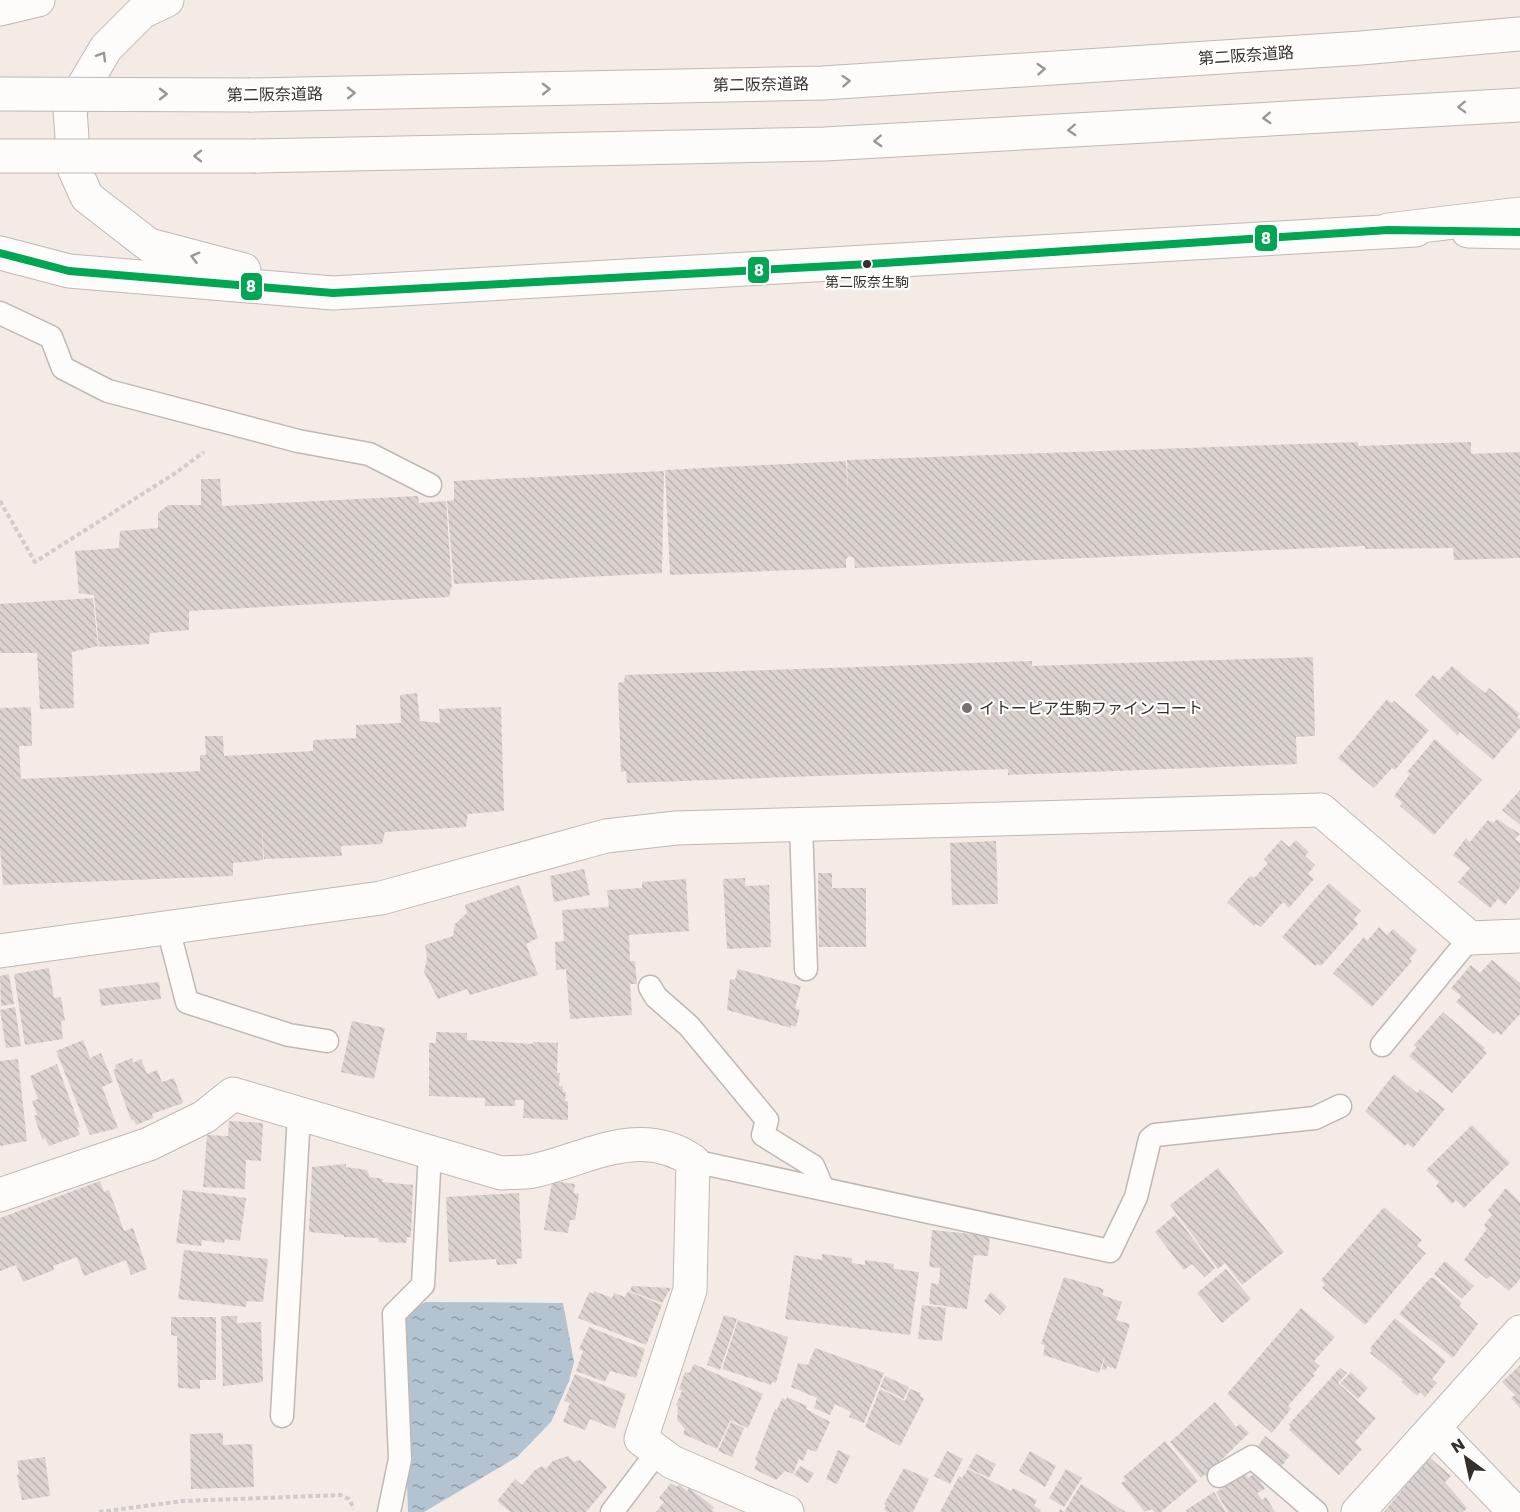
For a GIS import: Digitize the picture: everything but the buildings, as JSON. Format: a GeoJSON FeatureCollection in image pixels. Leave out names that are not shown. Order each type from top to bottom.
{"type":"FeatureCollection","features":[{"type":"Feature","properties":{"kind":"main road"},"geometry":{"type":"LineString","coordinates":[[0,9],[38,0]]}},
{"type":"Feature","properties":{"kind":"main road"},"geometry":{"type":"LineString","coordinates":[[167,0],[142,12],[106,48],[70,110],[74,168],[87,197],[150,245],[333,293]]}},
{"type":"Feature","properties":{"kind":"main road","name":"第二阪奈道路"},"geometry":{"type":"LineString","coordinates":[[0,94],[251,95],[823,83],[1361,48],[1520,34]]}},
{"type":"Feature","properties":{"kind":"main road"},"geometry":{"type":"LineString","coordinates":[[0,156],[256,156],[825,144],[1520,105]]}},
{"type":"Feature","properties":{"kind":"main road"},"geometry":{"type":"LineString","coordinates":[[0,253],[69,270],[333,293],[869,264],[1388,230],[1520,214]]}},
{"type":"Feature","properties":{"kind":"main road"},"geometry":{"type":"LineString","coordinates":[[1388,230],[1520,232]]}},
{"type":"Feature","properties":{"kind":"main road"},"geometry":{"type":"LineString","coordinates":[[0,951],[381,898],[606,836],[676,828],[1321,810],[1470,938],[1520,936]]}},
{"type":"Feature","properties":{"kind":"main road"},"geometry":{"type":"LineString","coordinates":[[0,1195],[149,1144],[204,1117],[233,1094],[501,1173],[533,1171],[594,1150],[653,1144],[679,1151],[693,1161],[690,1290],[641,1439],[672,1462],[787,1512]]}},
{"type":"Feature","properties":{"kind":"main road"},"geometry":{"type":"LineString","coordinates":[[1358,1512],[1520,1332]]}},
{"type":"Feature","properties":{"kind":"main road"},"geometry":{"type":"LineString","coordinates":[[1434,1428],[1515,1512]]}},
{"type":"Feature","properties":{"kind":"lane"},"geometry":{"type":"LineString","coordinates":[[0,313],[51,337],[63,368],[108,391],[253,430],[369,454],[430,485]]}},
{"type":"Feature","properties":{"kind":"lane"},"geometry":{"type":"LineString","coordinates":[[801,825],[806,969]]}},
{"type":"Feature","properties":{"kind":"lane"},"geometry":{"type":"LineString","coordinates":[[168,928],[187,1002],[289,1035],[327,1041]]}},
{"type":"Feature","properties":{"kind":"lane"},"geometry":{"type":"LineString","coordinates":[[1382,1045],[1470,938]]}},
{"type":"Feature","properties":{"kind":"lane"},"geometry":{"type":"LineString","coordinates":[[650,987],[656,997],[689,1026],[767,1120],[764,1135],[813,1166],[824,1189]]}},
{"type":"Feature","properties":{"kind":"lane"},"geometry":{"type":"LineString","coordinates":[[693,1161],[1110,1251],[1136,1197],[1150,1139],[1155,1135],[1315,1118],[1340,1106]]}},
{"type":"Feature","properties":{"kind":"lane"},"geometry":{"type":"LineString","coordinates":[[282,1416],[299,1114]]}},
{"type":"Feature","properties":{"kind":"lane"},"geometry":{"type":"LineString","coordinates":[[389,1512],[400,1459],[394,1314],[423,1285],[430,1152]]}},
{"type":"Feature","properties":{"kind":"lane"},"geometry":{"type":"LineString","coordinates":[[612,1512],[658,1452]]}},
{"type":"Feature","properties":{"kind":"lane"},"geometry":{"type":"LineString","coordinates":[[1219,1476],[1252,1457],[1316,1512]]}},
{"type":"Feature","properties":{"kind":"path"},"geometry":{"type":"LineString","coordinates":[[0,501],[35,562],[174,474],[204,451],[253,430]]}},
{"type":"Feature","properties":{"kind":"path"},"geometry":{"type":"LineString","coordinates":[[99,1512],[183,1501],[341,1495],[349,1499],[356,1512]]}},
{"type":"Feature","properties":{"kind":"water"},"geometry":{"type":"Polygon","coordinates":[[[425,1302],[563,1303],[574,1362],[569,1381],[551,1422],[517,1457],[424,1512],[408,1512],[401,1318],[425,1302]]]}},
{"type":"Feature","properties":{"kind":"transit line","name":"8"},"geometry":{"type":"LineString","coordinates":[[0,253],[69,271],[333,293],[869,264],[1388,230],[1520,232]]}},
{"type":"Feature","properties":{"kind":"place","name":"第二阪奈生駒"},"geometry":{"type":"Point","coordinates":[867,264]}},
{"type":"Feature","properties":{"kind":"place","name":"イトーピア生駒ファインコート"},"geometry":{"type":"Point","coordinates":[967,708]}}]}
